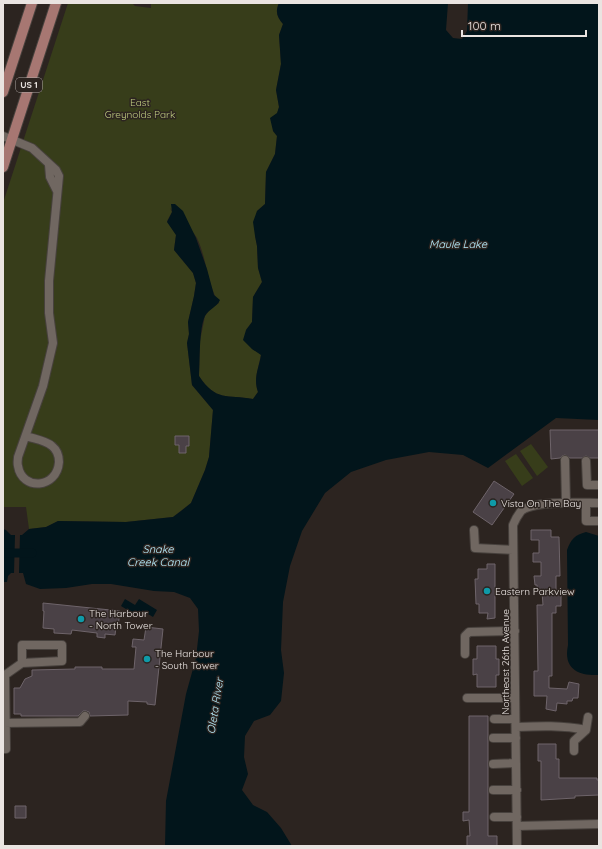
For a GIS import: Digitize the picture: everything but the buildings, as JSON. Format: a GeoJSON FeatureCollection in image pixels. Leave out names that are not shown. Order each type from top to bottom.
{"type":"FeatureCollection","features":[{"type":"Feature","properties":{"kind":"main road","name":"US 1"},"geometry":{"type":"LineString","coordinates":[[3,92],[32,3]]}},
{"type":"Feature","properties":{"kind":"main road","name":"US 1"},"geometry":{"type":"LineString","coordinates":[[3,167],[8,137],[56,3]]}},
{"type":"Feature","properties":{"kind":"street"},"geometry":{"type":"LineString","coordinates":[[8,137],[32,148],[50,165],[50,177],[57,192],[49,281],[49,313],[53,343],[43,386],[18,456],[18,466],[21,474],[28,481],[35,484],[43,483],[51,479],[56,474],[59,467],[58,452],[52,446],[26,436]]}},
{"type":"Feature","properties":{"kind":"street"},"geometry":{"type":"LineString","coordinates":[[565,460],[566,502]]}},
{"type":"Feature","properties":{"kind":"street"},"geometry":{"type":"LineString","coordinates":[[586,461],[587,485],[599,485]]}},
{"type":"Feature","properties":{"kind":"street","name":"Northeast 26th Avenue"},"geometry":{"type":"LineString","coordinates":[[517,846],[513,525],[521,511],[530,506],[566,502],[599,503]]}},
{"type":"Feature","properties":{"kind":"street"},"geometry":{"type":"LineString","coordinates":[[586,503],[586,521],[599,520]]}},
{"type":"Feature","properties":{"kind":"street"},"geometry":{"type":"LineString","coordinates":[[474,530],[475,548],[513,550]]}},
{"type":"Feature","properties":{"kind":"street"},"geometry":{"type":"LineString","coordinates":[[465,654],[465,636],[469,632],[515,631]]}},
{"type":"Feature","properties":{"kind":"street"},"geometry":{"type":"LineString","coordinates":[[3,749],[6,749],[4,723],[4,675],[22,663],[62,661],[62,645],[22,645],[22,663]]}},
{"type":"Feature","properties":{"kind":"street"},"geometry":{"type":"LineString","coordinates":[[467,698],[515,698]]}},
{"type":"Feature","properties":{"kind":"street"},"geometry":{"type":"LineString","coordinates":[[4,723],[80,722],[85,716]]}},
{"type":"Feature","properties":{"kind":"street"},"geometry":{"type":"LineString","coordinates":[[574,751],[574,741],[586,730],[588,717]]}},
{"type":"Feature","properties":{"kind":"street"},"geometry":{"type":"LineString","coordinates":[[494,719],[537,726],[573,727],[586,730]]}},
{"type":"Feature","properties":{"kind":"street"},"geometry":{"type":"LineString","coordinates":[[493,738],[516,738]]}},
{"type":"Feature","properties":{"kind":"street"},"geometry":{"type":"LineString","coordinates":[[493,764],[516,763]]}},
{"type":"Feature","properties":{"kind":"street"},"geometry":{"type":"LineString","coordinates":[[493,790],[516,790]]}},
{"type":"Feature","properties":{"kind":"street"},"geometry":{"type":"LineString","coordinates":[[494,817],[517,817]]}},
{"type":"Feature","properties":{"kind":"street"},"geometry":{"type":"LineString","coordinates":[[517,826],[599,824]]}},
{"type":"Feature","properties":{"kind":"green space","name":"East Greynolds Park"},"geometry":{"type":"Polygon","coordinates":[[[68,3],[132,3],[135,6],[151,8],[151,3],[279,3],[277,14],[283,24],[279,35],[281,64],[276,90],[279,107],[273,131],[277,136],[275,154],[266,172],[265,204],[257,211],[255,236],[258,268],[262,282],[253,297],[252,322],[246,330],[252,349],[261,354],[256,378],[258,392],[253,399],[217,393],[211,390],[199,376],[200,341],[205,316],[211,308],[219,303],[209,280],[203,254],[195,234],[170,208],[172,212],[167,221],[176,235],[174,250],[193,273],[196,283],[188,322],[189,334],[187,343],[192,385],[213,410],[209,457],[191,503],[173,517],[126,522],[58,521],[46,527],[29,529],[26,507],[3,507],[3,203],[68,3]]]}},
{"type":"Feature","properties":{"kind":"green space"},"geometry":{"type":"Polygon","coordinates":[[[531,444],[548,467],[537,476],[520,451],[531,444]]]}},
{"type":"Feature","properties":{"kind":"green space"},"geometry":{"type":"Polygon","coordinates":[[[516,454],[533,478],[522,486],[505,461],[516,454]]]}},
{"type":"Feature","properties":{"kind":"water"},"geometry":{"type":"Polygon","coordinates":[[[279,3],[448,3],[446,30],[453,38],[462,39],[467,31],[468,3],[599,3],[599,420],[556,418],[488,468],[463,455],[429,452],[386,460],[351,472],[325,493],[302,531],[290,566],[283,602],[281,650],[284,673],[281,701],[270,715],[254,721],[245,736],[244,757],[248,774],[242,790],[253,805],[267,812],[281,828],[292,846],[165,846],[166,801],[186,694],[196,658],[199,631],[198,609],[190,598],[174,592],[154,591],[111,584],[92,584],[66,588],[40,589],[26,584],[23,573],[19,573],[20,535],[29,529],[46,527],[58,521],[126,522],[173,517],[191,503],[209,457],[213,410],[192,385],[187,343],[189,334],[188,322],[196,283],[193,273],[174,250],[176,235],[167,222],[172,212],[171,204],[175,204],[183,211],[196,238],[214,295],[220,300],[205,316],[203,321],[199,376],[211,390],[223,395],[253,399],[258,392],[256,378],[261,355],[243,340],[246,330],[252,322],[253,297],[262,282],[258,268],[257,246],[253,222],[257,211],[265,204],[266,172],[275,154],[277,136],[273,131],[270,118],[277,113],[279,107],[276,90],[281,64],[279,35],[283,24],[277,14],[279,3]]]}},
{"type":"Feature","properties":{"kind":"water"},"geometry":{"type":"Polygon","coordinates":[[[3,529],[11,535],[15,535],[14,573],[11,573],[8,576],[7,582],[3,582],[3,529]]]}},
{"type":"Feature","properties":{"kind":"water"},"geometry":{"type":"Polygon","coordinates":[[[586,532],[599,536],[599,675],[585,674],[574,669],[570,665],[567,653],[567,550],[574,538],[586,532]]]}},
{"type":"Feature","properties":{"kind":"water"},"geometry":{"type":"Polygon","coordinates":[[[125,599],[135,605],[139,599],[157,610],[153,617],[143,611],[139,617],[121,606],[125,599]]]}},
{"type":"Feature","properties":{"kind":"waterway","name":"Snake Creek Canal"},"geometry":{"type":"LineString","coordinates":[[3,553],[32,553]]}},
{"type":"Feature","properties":{"kind":"place","name":"Vista On The Bay"},"geometry":{"type":"Point","coordinates":[493,503]}},
{"type":"Feature","properties":{"kind":"place","name":"Eastern Parkview"},"geometry":{"type":"Point","coordinates":[487,591]}},
{"type":"Feature","properties":{"kind":"place","name":"The Harbour - North Tower"},"geometry":{"type":"Point","coordinates":[81,619]}},
{"type":"Feature","properties":{"kind":"place","name":"The Harbour - South Tower"},"geometry":{"type":"Point","coordinates":[147,659]}},
{"type":"Feature","properties":{"kind":"water label","name":"Maule Lake"},"geometry":{"type":"Point","coordinates":[458,244]}},
{"type":"Feature","properties":{"kind":"water label","name":"Oleta River"},"geometry":{"type":"Point","coordinates":[215,706]}}]}
